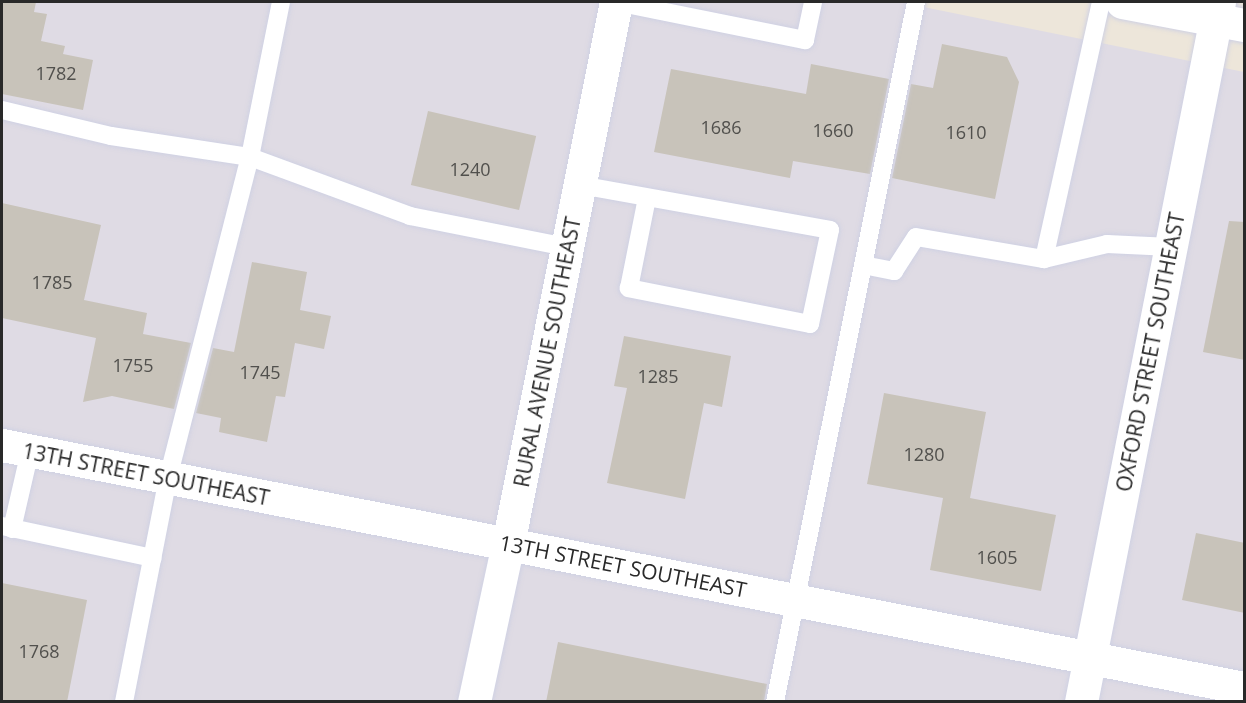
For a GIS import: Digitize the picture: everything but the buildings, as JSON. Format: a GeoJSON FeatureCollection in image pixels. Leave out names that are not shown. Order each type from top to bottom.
{"type":"FeatureCollection","features":[{"type":"Feature","properties":{"kind":"street","name":"RURAL AVENUE SOUTHEAST"},"geometry":{"type":"LineString","coordinates":[[474,702],[508,544],[616,2]]}},
{"type":"Feature","properties":{"kind":"street"},"geometry":{"type":"LineString","coordinates":[[1122,2],[1226,15]]}},
{"type":"Feature","properties":{"kind":"street","name":"OXFORD STREET SOUTHEAST"},"geometry":{"type":"LineString","coordinates":[[1081,702],[1171,247],[1226,15]]}},
{"type":"Feature","properties":{"kind":"street","name":"13TH STREET SOUTHEAST"},"geometry":{"type":"LineString","coordinates":[[16,448],[1245,688]]}},
{"type":"Feature","properties":{"kind":"lane"},"geometry":{"type":"LineString","coordinates":[[124,702],[168,478],[250,157],[280,2]]}},
{"type":"Feature","properties":{"kind":"lane"},"geometry":{"type":"LineString","coordinates":[[616,2],[805,40],[813,2]]}},
{"type":"Feature","properties":{"kind":"lane"},"geometry":{"type":"LineString","coordinates":[[775,702],[916,2]]}},
{"type":"Feature","properties":{"kind":"lane"},"geometry":{"type":"LineString","coordinates":[[1044,259],[1101,2]]}},
{"type":"Feature","properties":{"kind":"lane"},"geometry":{"type":"LineString","coordinates":[[2,110],[111,136],[250,157],[410,216],[567,247]]}},
{"type":"Feature","properties":{"kind":"lane"},"geometry":{"type":"LineString","coordinates":[[580,185],[830,230],[810,324],[629,288],[647,198]]}},
{"type":"Feature","properties":{"kind":"lane"},"geometry":{"type":"LineString","coordinates":[[863,265],[894,271],[916,237],[1044,259],[1107,244],[1171,247]]}},
{"type":"Feature","properties":{"kind":"lane"},"geometry":{"type":"LineString","coordinates":[[16,448],[7,527],[153,558]]}},
{"type":"Feature","properties":{"kind":"shaded area"},"geometry":{"type":"Polygon","coordinates":[[[2,2],[899,2],[1244,72],[1244,701],[2,701],[2,2]]]}}]}
